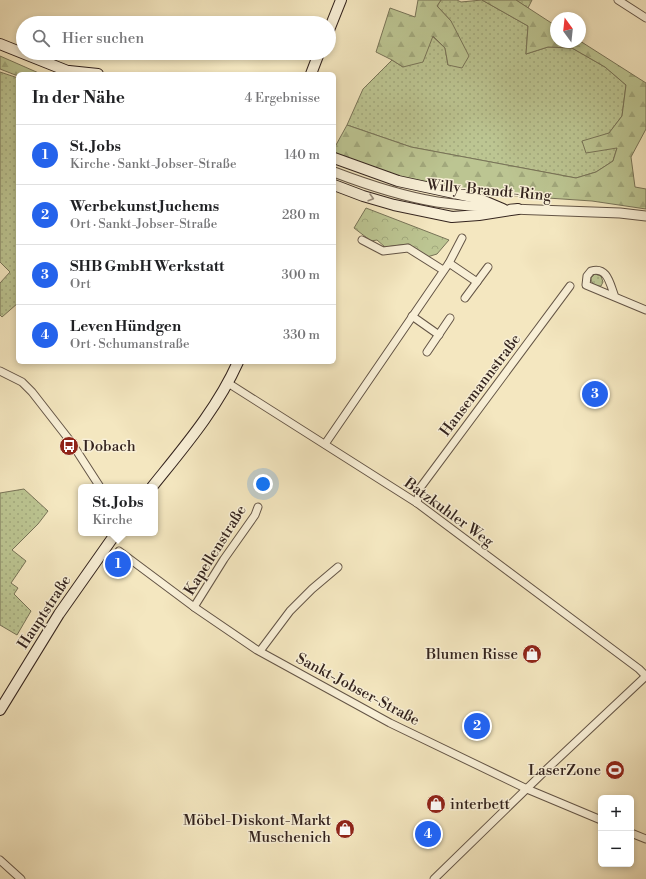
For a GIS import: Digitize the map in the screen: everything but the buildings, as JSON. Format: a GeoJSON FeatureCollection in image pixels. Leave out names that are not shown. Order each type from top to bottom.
{"type":"FeatureCollection","features":[{"type":"Feature","properties":{"kind":"main road"},"geometry":{"type":"LineString","coordinates":[[335,16],[341,0]]}},
{"type":"Feature","properties":{"kind":"main road"},"geometry":{"type":"LineString","coordinates":[[0,44],[16,51]]}},
{"type":"Feature","properties":{"kind":"main road"},"geometry":{"type":"LineString","coordinates":[[38,60],[66,72]]}},
{"type":"Feature","properties":{"kind":"main road"},"geometry":{"type":"LineString","coordinates":[[312,72],[316,60]]}},
{"type":"Feature","properties":{"kind":"main road"},"geometry":{"type":"LineString","coordinates":[[336,159],[398,181],[477,198],[503,209]]}},
{"type":"Feature","properties":{"kind":"main road"},"geometry":{"type":"LineString","coordinates":[[336,186],[363,196],[394,205],[452,217],[479,215],[518,209]]}},
{"type":"Feature","properties":{"kind":"main road"},"geometry":{"type":"LineString","coordinates":[[154,484],[209,415],[228,383],[237,364]]}},
{"type":"Feature","properties":{"kind":"main road","name":"Hauptstraße"},"geometry":{"type":"LineString","coordinates":[[0,710],[62,609],[114,536]]}},
{"type":"Feature","properties":{"kind":"street"},"geometry":{"type":"LineString","coordinates":[[618,0],[646,18]]}},
{"type":"Feature","properties":{"kind":"street","name":"Willy-Brandt-Ring"},"geometry":{"type":"LineString","coordinates":[[336,173],[386,190],[454,205],[503,209],[620,213],[646,216]]}},
{"type":"Feature","properties":{"kind":"street"},"geometry":{"type":"LineString","coordinates":[[325,444],[444,270],[462,238]]}},
{"type":"Feature","properties":{"kind":"street"},"geometry":{"type":"LineString","coordinates":[[362,240],[383,251],[408,248],[444,270]]}},
{"type":"Feature","properties":{"kind":"street"},"geometry":{"type":"LineString","coordinates":[[448,263],[477,282]]}},
{"type":"Feature","properties":{"kind":"street"},"geometry":{"type":"LineString","coordinates":[[465,298],[488,267]]}},
{"type":"Feature","properties":{"kind":"street","name":"Hansemannstraße"},"geometry":{"type":"LineString","coordinates":[[417,503],[420,488],[570,286]]}},
{"type":"Feature","properties":{"kind":"street"},"geometry":{"type":"LineString","coordinates":[[615,297],[646,310]]}},
{"type":"Feature","properties":{"kind":"street"},"geometry":{"type":"LineString","coordinates":[[412,316],[439,335]]}},
{"type":"Feature","properties":{"kind":"street"},"geometry":{"type":"LineString","coordinates":[[427,352],[450,318]]}},
{"type":"Feature","properties":{"kind":"street"},"geometry":{"type":"LineString","coordinates":[[0,371],[22,382],[32,392],[71,442],[98,484]]}},
{"type":"Feature","properties":{"kind":"street","name":"Batzkuhler Weg"},"geometry":{"type":"LineString","coordinates":[[228,383],[417,503],[639,669],[646,676]]}},
{"type":"Feature","properties":{"kind":"street","name":"Kapellenstraße"},"geometry":{"type":"LineString","coordinates":[[194,607],[258,507]]}},
{"type":"Feature","properties":{"kind":"street","name":"Sankt-Jobser-Straße"},"geometry":{"type":"LineString","coordinates":[[119,551],[194,607],[260,651],[390,723],[527,789],[598,819]]}},
{"type":"Feature","properties":{"kind":"street"},"geometry":{"type":"LineString","coordinates":[[260,651],[290,611],[312,589],[338,567]]}},
{"type":"Feature","properties":{"kind":"street"},"geometry":{"type":"LineString","coordinates":[[434,879],[646,676]]}},
{"type":"Feature","properties":{"kind":"street"},"geometry":{"type":"LineString","coordinates":[[634,834],[646,839]]}},
{"type":"Feature","properties":{"kind":"street"},"geometry":{"type":"LineString","coordinates":[[0,860],[21,879]]}},
{"type":"Feature","properties":{"kind":"green space"},"geometry":{"type":"Polygon","coordinates":[[[418,0],[441,0],[437,6],[451,21],[469,56],[462,68],[448,65],[445,48],[433,36],[423,62],[403,67],[376,52],[390,8],[415,17],[418,0]]]}},
{"type":"Feature","properties":{"kind":"green space"},"geometry":{"type":"Polygon","coordinates":[[[441,0],[457,0],[461,2],[482,0],[528,26],[526,54],[548,47],[572,48],[605,67],[626,85],[622,116],[609,133],[617,148],[613,161],[596,172],[576,178],[411,147],[347,125],[363,89],[392,60],[403,67],[432,36],[445,48],[448,65],[451,21],[437,6],[441,0]]]}},
{"type":"Feature","properties":{"kind":"green space"},"geometry":{"type":"Polygon","coordinates":[[[482,0],[516,0],[550,22],[550,47],[526,54],[528,26],[482,0]]]}},
{"type":"Feature","properties":{"kind":"green space"},"geometry":{"type":"Polygon","coordinates":[[[516,0],[532,0],[528,8],[516,0]]]}},
{"type":"Feature","properties":{"kind":"green space"},"geometry":{"type":"Polygon","coordinates":[[[586,45],[646,83],[646,129],[631,157],[635,187],[646,189],[646,209],[592,201],[503,195],[408,180],[336,155],[336,145],[347,125],[411,147],[576,178],[596,172],[613,161],[617,148],[586,153],[582,141],[609,133],[622,116],[626,85],[605,67],[572,48],[586,48],[586,45]]]}},
{"type":"Feature","properties":{"kind":"green space"},"geometry":{"type":"Polygon","coordinates":[[[0,56],[36,72],[16,72],[16,75],[0,69],[0,56]]]}},
{"type":"Feature","properties":{"kind":"green space"},"geometry":{"type":"Polygon","coordinates":[[[0,72],[16,77],[16,305],[2,317],[0,315],[0,283],[10,272],[0,262],[0,72]]]}},
{"type":"Feature","properties":{"kind":"green space"},"geometry":{"type":"Polygon","coordinates":[[[366,208],[449,240],[437,254],[427,257],[409,244],[385,247],[377,240],[371,241],[354,228],[366,208]]]}},
{"type":"Feature","properties":{"kind":"green space"},"geometry":{"type":"Polygon","coordinates":[[[595,274],[601,276],[603,282],[601,286],[592,282],[591,278],[595,274]]]}},
{"type":"Feature","properties":{"kind":"green space"},"geometry":{"type":"Polygon","coordinates":[[[24,489],[48,511],[38,524],[12,550],[26,561],[11,583],[18,588],[14,594],[31,611],[17,635],[0,625],[0,493],[24,489]]]}},
{"type":"Feature","properties":{"kind":"place","name":"SHB GmbH Werkstatt"},"geometry":{"type":"Point","coordinates":[595,394]}},
{"type":"Feature","properties":{"kind":"place","name":"Dobach"},"geometry":{"type":"Point","coordinates":[69,446]}},
{"type":"Feature","properties":{"kind":"place","name":"St. Jobs"},"geometry":{"type":"Point","coordinates":[118,564]}},
{"type":"Feature","properties":{"kind":"place","name":"Blumen Risse"},"geometry":{"type":"Point","coordinates":[532,654]}},
{"type":"Feature","properties":{"kind":"place","name":"Werbekunst Juchems"},"geometry":{"type":"Point","coordinates":[477,726]}},
{"type":"Feature","properties":{"kind":"place","name":"LaserZone"},"geometry":{"type":"Point","coordinates":[615,770]}},
{"type":"Feature","properties":{"kind":"place","name":"interbett"},"geometry":{"type":"Point","coordinates":[436,804]}},
{"type":"Feature","properties":{"kind":"place","name":"Möbel-Diskont-Markt Muschenich"},"geometry":{"type":"Point","coordinates":[345,829]}},
{"type":"Feature","properties":{"kind":"place","name":"Leven Hündgen"},"geometry":{"type":"Point","coordinates":[428,834]}}]}
